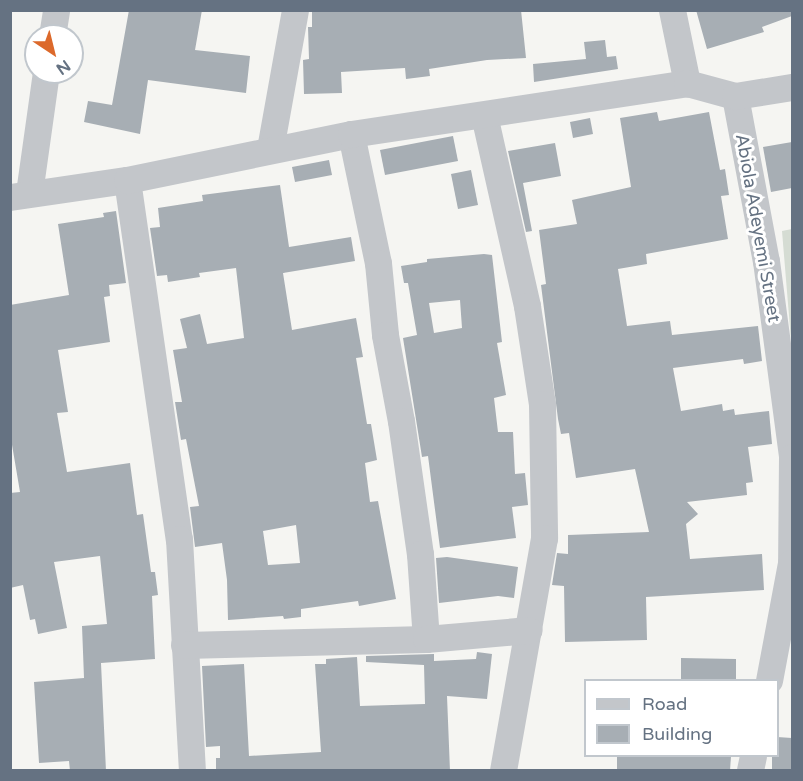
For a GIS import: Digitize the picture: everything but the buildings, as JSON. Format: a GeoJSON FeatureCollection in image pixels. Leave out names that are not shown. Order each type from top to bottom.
{"type":"FeatureCollection","features":[{"type":"Feature","properties":{"kind":"street"},"geometry":{"type":"LineString","coordinates":[[270,149],[295,10]]}},
{"type":"Feature","properties":{"kind":"street"},"geometry":{"type":"LineString","coordinates":[[672,10],[687,83]]}},
{"type":"Feature","properties":{"kind":"street"},"geometry":{"type":"LineString","coordinates":[[43,84],[20,195],[127,180],[351,134],[687,83],[735,96],[792,87]]}},
{"type":"Feature","properties":{"kind":"street","name":"Abiola Adeyemi Street"},"geometry":{"type":"LineString","coordinates":[[735,96],[766,261],[792,457],[791,563],[777,677]]}},
{"type":"Feature","properties":{"kind":"street"},"geometry":{"type":"LineString","coordinates":[[484,115],[527,306],[542,404],[544,538],[503,771]]}},
{"type":"Feature","properties":{"kind":"street"},"geometry":{"type":"LineString","coordinates":[[351,134],[378,263],[385,335],[401,421],[420,554],[426,639]]}},
{"type":"Feature","properties":{"kind":"street"},"geometry":{"type":"LineString","coordinates":[[127,180],[179,539],[192,771]]}},
{"type":"Feature","properties":{"kind":"street"},"geometry":{"type":"LineString","coordinates":[[184,645],[426,639],[529,630]]}},
{"type":"Feature","properties":{"kind":"shaded area"},"geometry":{"type":"Polygon","coordinates":[[[792,229],[792,352],[782,231],[792,229]]]}}]}
